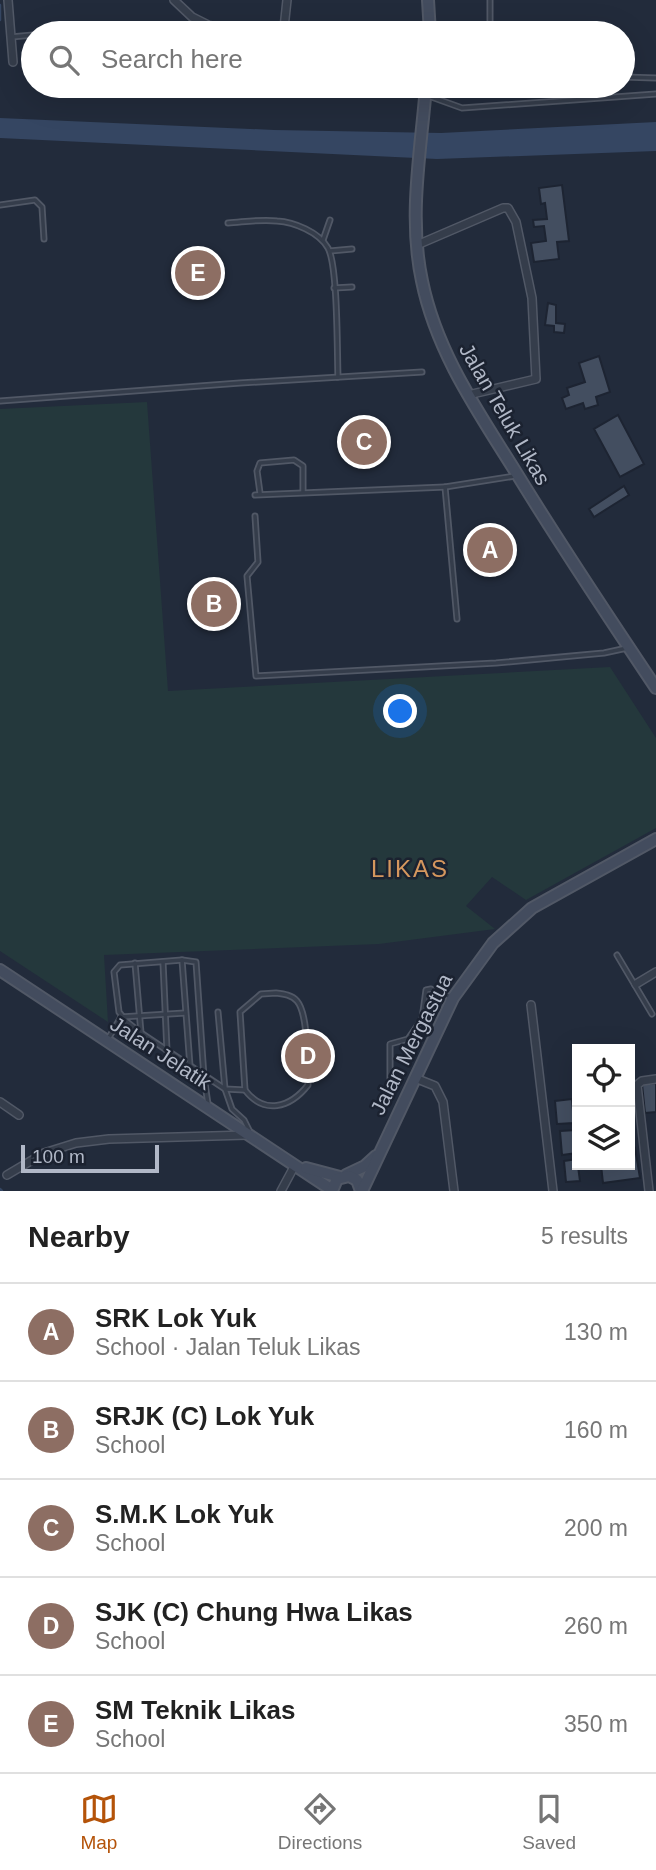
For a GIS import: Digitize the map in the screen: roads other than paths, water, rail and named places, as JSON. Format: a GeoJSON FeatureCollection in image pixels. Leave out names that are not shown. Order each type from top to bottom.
{"type":"FeatureCollection","features":[{"type":"Feature","properties":{"kind":"street"},"geometry":{"type":"LineString","coordinates":[[8,0],[13,62]]}},
{"type":"Feature","properties":{"kind":"street"},"geometry":{"type":"LineString","coordinates":[[174,0],[199,21]]}},
{"type":"Feature","properties":{"kind":"street"},"geometry":{"type":"LineString","coordinates":[[285,21],[287,0]]}},
{"type":"Feature","properties":{"kind":"street"},"geometry":{"type":"LineString","coordinates":[[428,0],[429,21]]}},
{"type":"Feature","properties":{"kind":"street","name":"Jalan Teluk Likas"},"geometry":{"type":"LineString","coordinates":[[425,98],[415,203],[421,279],[435,329],[468,395],[517,475],[656,688]]}},
{"type":"Feature","properties":{"kind":"street"},"geometry":{"type":"LineString","coordinates":[[417,245],[503,208],[508,208],[516,222],[532,298],[536,379],[468,395]]}},
{"type":"Feature","properties":{"kind":"street","name":"Jalan Mergastua"},"geometry":{"type":"LineString","coordinates":[[361,1191],[453,998],[493,943],[532,908],[656,839]]}},
{"type":"Feature","properties":{"kind":"street","name":"Jalan Jelatik"},"geometry":{"type":"LineString","coordinates":[[0,970],[332,1190]]}},
{"type":"Feature","properties":{"kind":"street"},"geometry":{"type":"LineString","coordinates":[[636,984],[656,972]]}},
{"type":"Feature","properties":{"kind":"street"},"geometry":{"type":"LineString","coordinates":[[531,1005],[553,1191]]}},
{"type":"Feature","properties":{"kind":"street"},"geometry":{"type":"LineString","coordinates":[[415,1077],[435,1086],[443,1102],[454,1191]]}},
{"type":"Feature","properties":{"kind":"street"},"geometry":{"type":"LineString","coordinates":[[649,1191],[637,1085],[642,1081],[656,1079]]}},
{"type":"Feature","properties":{"kind":"street"},"geometry":{"type":"LineString","coordinates":[[0,1102],[19,1115]]}},
{"type":"Feature","properties":{"kind":"street"},"geometry":{"type":"LineString","coordinates":[[7,1175],[44,1153],[76,1143],[109,1139],[250,1135]]}},
{"type":"Feature","properties":{"kind":"street"},"geometry":{"type":"LineString","coordinates":[[332,1190],[335,1181],[365,1166],[378,1154]]}},
{"type":"Feature","properties":{"kind":"street"},"geometry":{"type":"LineString","coordinates":[[281,1191],[298,1166]]}},
{"type":"Feature","properties":{"kind":"street","name":"Jalan Jelatik"},"geometry":{"type":"LineString","coordinates":[[298,1166],[342,1177]]}},
{"type":"Feature","properties":{"kind":"street"},"geometry":{"type":"LineString","coordinates":[[342,1177],[357,1180],[361,1191]]}},
{"type":"Feature","properties":{"kind":"lane"},"geometry":{"type":"LineString","coordinates":[[490,0],[490,21]]}},
{"type":"Feature","properties":{"kind":"lane"},"geometry":{"type":"LineString","coordinates":[[11,37],[21,36]]}},
{"type":"Feature","properties":{"kind":"lane"},"geometry":{"type":"LineString","coordinates":[[635,77],[656,78]]}},
{"type":"Feature","properties":{"kind":"lane"},"geometry":{"type":"LineString","coordinates":[[635,96],[656,94]]}},
{"type":"Feature","properties":{"kind":"lane"},"geometry":{"type":"LineString","coordinates":[[442,98],[463,108],[601,98]]}},
{"type":"Feature","properties":{"kind":"lane"},"geometry":{"type":"LineString","coordinates":[[0,205],[35,200],[39,203],[42,207],[44,239]]}},
{"type":"Feature","properties":{"kind":"lane"},"geometry":{"type":"LineString","coordinates":[[228,223],[276,220],[300,226],[323,240],[330,251],[338,377]]}},
{"type":"Feature","properties":{"kind":"lane"},"geometry":{"type":"LineString","coordinates":[[323,240],[330,220]]}},
{"type":"Feature","properties":{"kind":"lane"},"geometry":{"type":"LineString","coordinates":[[330,251],[352,248]]}},
{"type":"Feature","properties":{"kind":"lane"},"geometry":{"type":"LineString","coordinates":[[334,288],[352,286]]}},
{"type":"Feature","properties":{"kind":"lane"},"geometry":{"type":"LineString","coordinates":[[0,401],[422,372]]}},
{"type":"Feature","properties":{"kind":"lane"},"geometry":{"type":"LineString","coordinates":[[303,492],[303,466],[294,460],[260,463],[257,471],[257,494],[445,487],[517,475]]}},
{"type":"Feature","properties":{"kind":"lane"},"geometry":{"type":"LineString","coordinates":[[445,487],[457,619]]}},
{"type":"Feature","properties":{"kind":"lane"},"geometry":{"type":"LineString","coordinates":[[255,516],[258,562],[247,576],[256,676],[496,663],[604,653],[629,648]]}},
{"type":"Feature","properties":{"kind":"lane"},"geometry":{"type":"LineString","coordinates":[[617,955],[652,1014]]}},
{"type":"Feature","properties":{"kind":"lane"},"geometry":{"type":"LineString","coordinates":[[182,960],[190,1066]]}},
{"type":"Feature","properties":{"kind":"lane"},"geometry":{"type":"LineString","coordinates":[[209,1108],[204,1077],[196,962],[182,960],[120,965],[114,972],[121,1017],[204,1077],[225,1089],[245,1090],[252,1099],[265,1105],[280,1106],[300,1095],[308,1085],[303,1014],[298,1001],[289,995],[261,994],[240,1012],[245,1090]]}},
{"type":"Feature","properties":{"kind":"lane"},"geometry":{"type":"LineString","coordinates":[[163,962],[167,1051]]}},
{"type":"Feature","properties":{"kind":"lane"},"geometry":{"type":"LineString","coordinates":[[135,963],[141,1033]]}},
{"type":"Feature","properties":{"kind":"lane"},"geometry":{"type":"LineString","coordinates":[[390,1084],[390,1044],[408,1039],[422,1018],[426,990],[453,998]]}},
{"type":"Feature","properties":{"kind":"lane"},"geometry":{"type":"LineString","coordinates":[[218,1012],[225,1089],[232,1108],[244,1120],[250,1135]]}},
{"type":"Feature","properties":{"kind":"lane"},"geometry":{"type":"LineString","coordinates":[[121,1017],[185,1013]]}},
{"type":"Feature","properties":{"kind":"lane"},"geometry":{"type":"LineString","coordinates":[[107,1041],[121,1017]]}},
{"type":"Feature","properties":{"kind":"water"},"geometry":{"type":"Polygon","coordinates":[[[0,118],[274,130],[441,133],[656,122],[656,151],[437,159],[0,138],[0,118]]]}},
{"type":"Feature","properties":{"kind":"waterway"},"geometry":{"type":"LineString","coordinates":[[0,5],[0,20]]}},
{"type":"Feature","properties":{"kind":"place","name":"SM Teknik Likas"},"geometry":{"type":"Point","coordinates":[198,273]}},
{"type":"Feature","properties":{"kind":"place","name":"S.M.K Lok Yuk"},"geometry":{"type":"Point","coordinates":[364,442]}},
{"type":"Feature","properties":{"kind":"place","name":"SRK Lok Yuk"},"geometry":{"type":"Point","coordinates":[490,550]}},
{"type":"Feature","properties":{"kind":"place","name":"SRJK (C) Lok Yuk"},"geometry":{"type":"Point","coordinates":[214,604]}},
{"type":"Feature","properties":{"kind":"place","name":"SJK (C) Chung Hwa Likas"},"geometry":{"type":"Point","coordinates":[308,1056]}},
{"type":"Feature","properties":{"kind":"district","name":"LIKAS"},"geometry":{"type":"Point","coordinates":[410,868]}}]}
